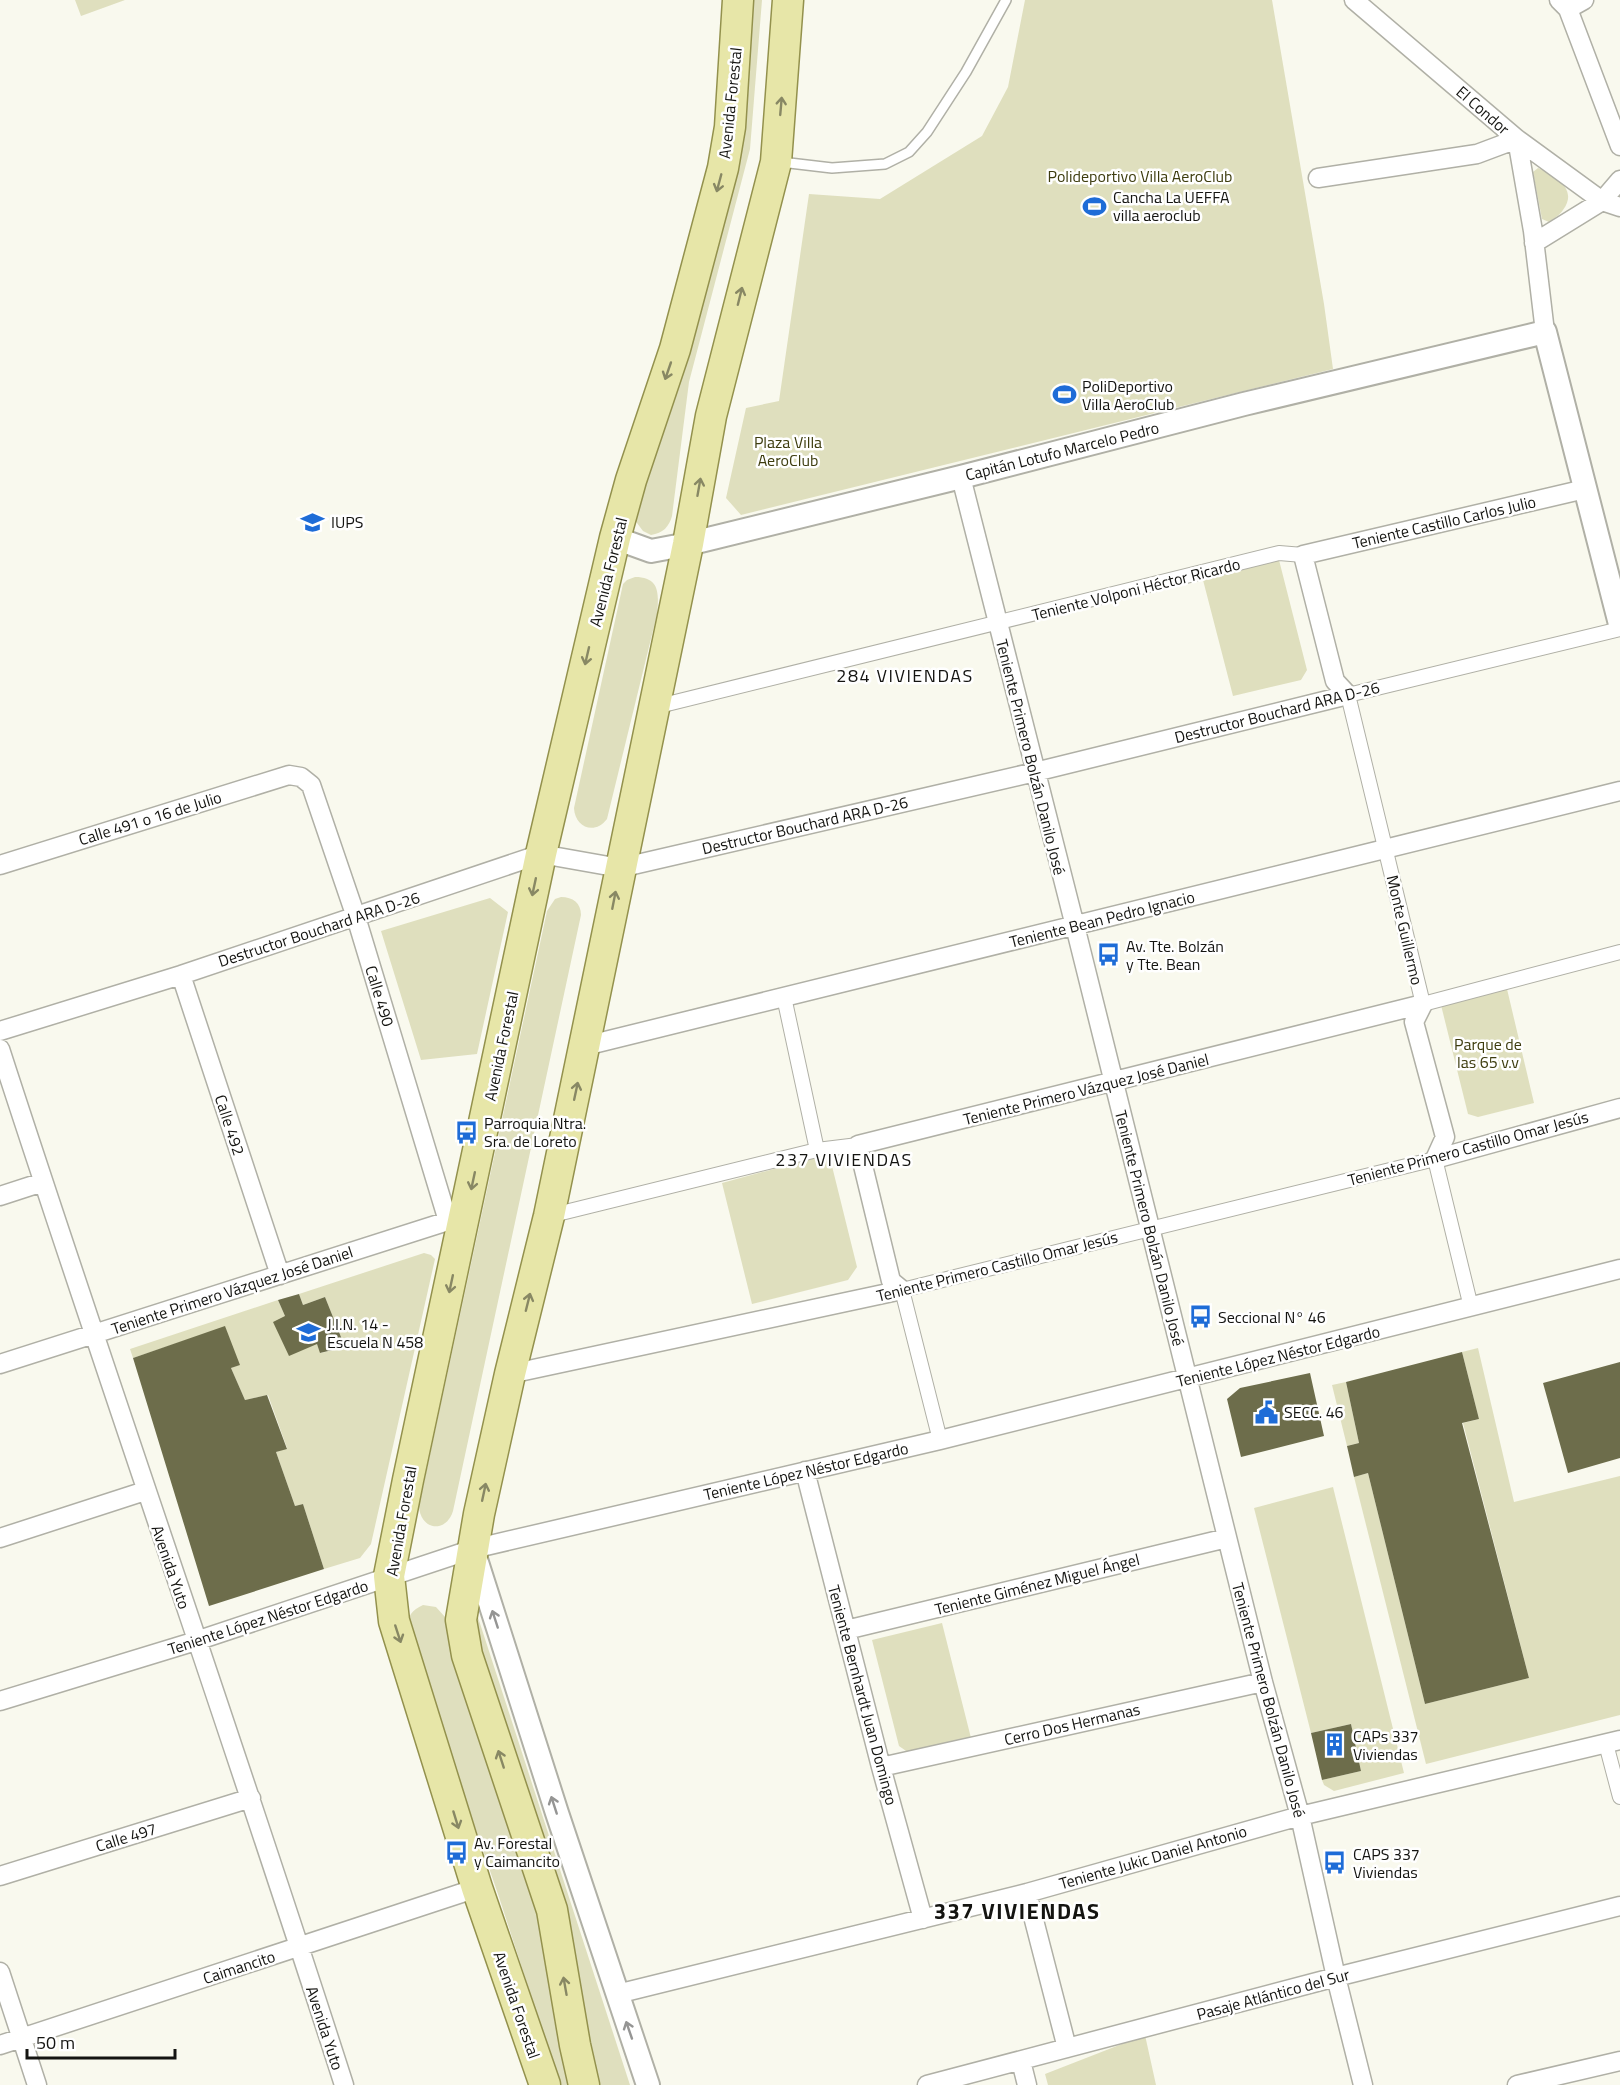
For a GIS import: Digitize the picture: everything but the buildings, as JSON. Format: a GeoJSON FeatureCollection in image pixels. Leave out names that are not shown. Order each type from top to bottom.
{"type":"FeatureCollection","features":[{"type":"Feature","properties":{"kind":"main road","name":"Avenida Forestal"},"geometry":{"type":"LineString","coordinates":[[545,2085],[477,1888],[394,1621],[389,1576],[455,1224],[615,538],[631,480],[675,348],[723,168],[730,127],[738,0]]}},
{"type":"Feature","properties":{"kind":"main road"},"geometry":{"type":"LineString","coordinates":[[584,2085],[576,2054],[552,1910],[467,1655],[461,1620],[473,1549],[510,1374],[549,1216],[585,1046],[688,544],[711,416],[776,162],[788,0]]}},
{"type":"Feature","properties":{"kind":"street","name":"El Condor"},"geometry":{"type":"LineString","coordinates":[[1354,0],[1517,139],[1602,201],[1620,207]]}},
{"type":"Feature","properties":{"kind":"street"},"geometry":{"type":"LineString","coordinates":[[1584,0],[1564,4],[1620,146]]}},
{"type":"Feature","properties":{"kind":"street"},"geometry":{"type":"LineString","coordinates":[[1318,178],[1477,154],[1517,139],[1534,243],[1545,332],[1620,626]]}},
{"type":"Feature","properties":{"kind":"street"},"geometry":{"type":"LineString","coordinates":[[1534,243],[1602,201],[1620,180]]}},
{"type":"Feature","properties":{"kind":"street","name":"Capitán Lotufo Marcelo Pedro"},"geometry":{"type":"LineString","coordinates":[[615,538],[651,551],[688,544],[1244,404],[1545,332]]}},
{"type":"Feature","properties":{"kind":"street","name":"Teniente Primero Bolzán Danilo José"},"geometry":{"type":"LineString","coordinates":[[961,477],[1263,1682],[1300,1816],[1335,1977],[1363,2085]]}},
{"type":"Feature","properties":{"kind":"street","name":"Teniente Castillo Carlos Julio"},"geometry":{"type":"LineString","coordinates":[[1303,555],[1585,489]]}},
{"type":"Feature","properties":{"kind":"street","name":"Teniente Volponi Héctor Ricardo"},"geometry":{"type":"LineString","coordinates":[[655,707],[1279,554],[1303,555]]}},
{"type":"Feature","properties":{"kind":"street","name":"Monte Guillermo"},"geometry":{"type":"LineString","coordinates":[[1303,555],[1335,681],[1348,694],[1423,1004],[1414,1022],[1445,1137],[1435,1159]]}},
{"type":"Feature","properties":{"kind":"street","name":"Destructor Bouchard ARA D-26"},"geometry":{"type":"LineString","coordinates":[[0,1030],[181,975],[542,854],[620,868],[1035,772],[1620,626]]}},
{"type":"Feature","properties":{"kind":"street","name":"Calle 491 o 16 de Julio"},"geometry":{"type":"LineString","coordinates":[[0,865],[289,775],[301,777]]}},
{"type":"Feature","properties":{"kind":"street","name":"Calle 490"},"geometry":{"type":"LineString","coordinates":[[301,777],[311,785],[356,916],[455,1224]]}},
{"type":"Feature","properties":{"kind":"street","name":"Teniente Bean Pedro Ignacio"},"geometry":{"type":"LineString","coordinates":[[585,1046],[1620,791]]}},
{"type":"Feature","properties":{"kind":"street","name":"Teniente Primero Vázquez José Daniel"},"geometry":{"type":"LineString","coordinates":[[549,1216],[818,1150],[858,1145],[1423,1004],[1620,952]]}},
{"type":"Feature","properties":{"kind":"street","name":"Calle 492"},"geometry":{"type":"LineString","coordinates":[[181,975],[280,1275]]}},
{"type":"Feature","properties":{"kind":"street"},"geometry":{"type":"LineString","coordinates":[[784,997],[818,1150]]}},
{"type":"Feature","properties":{"kind":"street","name":"Avenida Yuto"},"geometry":{"type":"LineString","coordinates":[[0,1048],[145,1491],[251,1798],[344,2085]]}},
{"type":"Feature","properties":{"kind":"street","name":"Teniente Primero Castillo Omar Jesús"},"geometry":{"type":"LineString","coordinates":[[510,1374],[902,1290],[1435,1159],[1620,1108]]}},
{"type":"Feature","properties":{"kind":"street"},"geometry":{"type":"LineString","coordinates":[[858,1145],[891,1281],[902,1290],[940,1440]]}},
{"type":"Feature","properties":{"kind":"street"},"geometry":{"type":"LineString","coordinates":[[1435,1159],[1471,1306]]}},
{"type":"Feature","properties":{"kind":"street"},"geometry":{"type":"LineString","coordinates":[[0,1196],[43,1182]]}},
{"type":"Feature","properties":{"kind":"street","name":"Teniente Primero Vázquez José Daniel"},"geometry":{"type":"LineString","coordinates":[[0,1364],[280,1275],[455,1224]]}},
{"type":"Feature","properties":{"kind":"street","name":"Teniente López Néstor Edgardo"},"geometry":{"type":"LineString","coordinates":[[0,1701],[196,1641],[473,1549],[940,1440],[1620,1269]]}},
{"type":"Feature","properties":{"kind":"street","name":"Teniente Bernhardt Juan Domingo"},"geometry":{"type":"LineString","coordinates":[[805,1471],[881,1767],[923,1919]]}},
{"type":"Feature","properties":{"kind":"street"},"geometry":{"type":"LineString","coordinates":[[0,1538],[145,1491]]}},
{"type":"Feature","properties":{"kind":"street","name":"Teniente Giménez Miguel Ángel"},"geometry":{"type":"LineString","coordinates":[[846,1630],[1227,1538]]}},
{"type":"Feature","properties":{"kind":"street"},"geometry":{"type":"LineString","coordinates":[[473,1549],[557,1813],[648,2085]]}},
{"type":"Feature","properties":{"kind":"street","name":"Cerro Dos Hermanas"},"geometry":{"type":"LineString","coordinates":[[881,1767],[1263,1682]]}},
{"type":"Feature","properties":{"kind":"street"},"geometry":{"type":"LineString","coordinates":[[1613,1742],[1620,1797]]}},
{"type":"Feature","properties":{"kind":"street","name":"Teniente Jukic Daniel Antonio"},"geometry":{"type":"LineString","coordinates":[[617,1994],[1027,1893],[1300,1816],[1613,1742]]}},
{"type":"Feature","properties":{"kind":"street","name":"Calle 497"},"geometry":{"type":"LineString","coordinates":[[0,1876],[251,1798]]}},
{"type":"Feature","properties":{"kind":"street","name":"Caimancito"},"geometry":{"type":"LineString","coordinates":[[0,2045],[477,1888]]}},
{"type":"Feature","properties":{"kind":"street"},"geometry":{"type":"LineString","coordinates":[[1027,1893],[1066,2048]]}},
{"type":"Feature","properties":{"kind":"street","name":"Pasaje Atlántico del Sur"},"geometry":{"type":"LineString","coordinates":[[927,2085],[1335,1977],[1620,1906]]}},
{"type":"Feature","properties":{"kind":"street"},"geometry":{"type":"LineString","coordinates":[[0,1971],[38,2085]]}},
{"type":"Feature","properties":{"kind":"street"},"geometry":{"type":"LineString","coordinates":[[1021,2061],[1028,2085]]}},
{"type":"Feature","properties":{"kind":"street"},"geometry":{"type":"LineString","coordinates":[[1517,2085],[1620,2061]]}},
{"type":"Feature","properties":{"kind":"lane"},"geometry":{"type":"LineString","coordinates":[[776,162],[843,168],[885,164],[909,152],[927,132],[966,72],[1006,0]]}},
{"type":"Feature","properties":{"kind":"green space"},"geometry":{"type":"Polygon","coordinates":[[[75,0],[125,0],[81,16],[75,0]]]}},
{"type":"Feature","properties":{"kind":"green space"},"geometry":{"type":"Polygon","coordinates":[[[752,0],[762,0],[750,149],[689,382],[672,516],[665,529],[651,535],[643,531],[634,519],[692,339],[742,149],[752,0]]]}},
{"type":"Feature","properties":{"kind":"green space","name":"Polideportivo Villa AeroClub"},"geometry":{"type":"Polygon","coordinates":[[[1025,0],[1272,0],[1333,369],[741,515],[726,498],[746,408],[779,401],[809,194],[880,199],[982,136],[1008,87],[1025,0]]]}},
{"type":"Feature","properties":{"kind":"green space"},"geometry":{"type":"Polygon","coordinates":[[[1538,168],[1557,179],[1566,189],[1568,196],[1562,212],[1549,222],[1542,219],[1533,172],[1538,168]]]}},
{"type":"Feature","properties":{"kind":"green space"},"geometry":{"type":"Polygon","coordinates":[[[1279,560],[1307,670],[1301,680],[1233,696],[1203,580],[1279,560]]]}},
{"type":"Feature","properties":{"kind":"green space"},"geometry":{"type":"Polygon","coordinates":[[[635,577],[649,580],[656,588],[657,614],[607,819],[597,827],[586,827],[578,820],[574,808],[623,584],[635,577]]]}},
{"type":"Feature","properties":{"kind":"green space"},"geometry":{"type":"Polygon","coordinates":[[[561,897],[576,902],[580,907],[581,915],[453,1511],[445,1523],[434,1526],[424,1520],[419,1506],[547,911],[555,899],[561,897]]]}},
{"type":"Feature","properties":{"kind":"green space"},"geometry":{"type":"Polygon","coordinates":[[[490,898],[508,912],[477,1054],[421,1060],[381,931],[490,898]]]}},
{"type":"Feature","properties":{"kind":"green space","name":"Parque de las 65 v.v"},"geometry":{"type":"Polygon","coordinates":[[[1507,989],[1534,1103],[1478,1117],[1468,1114],[1441,1005],[1507,989]]]}},
{"type":"Feature","properties":{"kind":"green space"},"geometry":{"type":"Polygon","coordinates":[[[829,1154],[857,1267],[848,1280],[752,1304],[722,1183],[829,1154]]]}},
{"type":"Feature","properties":{"kind":"green space"},"geometry":{"type":"Polygon","coordinates":[[[424,1253],[435,1259],[371,1544],[360,1558],[324,1569],[303,1504],[295,1506],[276,1452],[287,1448],[268,1395],[245,1400],[231,1368],[239,1365],[225,1327],[133,1358],[130,1349],[278,1300],[285,1316],[317,1344],[321,1353],[345,1347],[325,1297],[303,1305],[299,1294],[424,1253]]]}},
{"type":"Feature","properties":{"kind":"green space"},"geometry":{"type":"Polygon","coordinates":[[[1478,1348],[1514,1502],[1620,1476],[1620,1715],[1426,1764],[1354,1477],[1368,1473],[1425,1704],[1529,1678],[1463,1423],[1479,1419],[1462,1352],[1478,1348]]]}},
{"type":"Feature","properties":{"kind":"green space"},"geometry":{"type":"Polygon","coordinates":[[[1346,1382],[1359,1443],[1347,1446],[1332,1385],[1346,1382]]]}},
{"type":"Feature","properties":{"kind":"green space"},"geometry":{"type":"Polygon","coordinates":[[[1333,1487],[1404,1773],[1334,1791],[1324,1785],[1322,1780],[1361,1771],[1351,1724],[1311,1733],[1254,1508],[1333,1487]]]}},
{"type":"Feature","properties":{"kind":"green space"},"geometry":{"type":"Polygon","coordinates":[[[423,1605],[436,1607],[445,1617],[541,1924],[555,2024],[572,2085],[560,2085],[499,1897],[408,1632],[410,1616],[423,1605]]]}},
{"type":"Feature","properties":{"kind":"green space"},"geometry":{"type":"Polygon","coordinates":[[[474,1605],[630,2085],[596,2085],[478,1659],[474,1605]]]}},
{"type":"Feature","properties":{"kind":"green space"},"geometry":{"type":"Polygon","coordinates":[[[942,1623],[971,1738],[909,1753],[899,1746],[872,1640],[942,1623]]]}},
{"type":"Feature","properties":{"kind":"green space"},"geometry":{"type":"Polygon","coordinates":[[[1145,2035],[1156,2085],[1048,2085],[1045,2074],[1145,2035]]]}},
{"type":"Feature","properties":{"kind":"place","name":"Cancha La UEFFA villa aeroclub"},"geometry":{"type":"Point","coordinates":[1095,206]}},
{"type":"Feature","properties":{"kind":"place","name":"PoliDeportivo Villa AeroClub"},"geometry":{"type":"Point","coordinates":[1064,395]}},
{"type":"Feature","properties":{"kind":"place","name":"IUPS"},"geometry":{"type":"Point","coordinates":[313,522]}},
{"type":"Feature","properties":{"kind":"place","name":"Av. Tte. Bolzán y Tte. Bean"},"geometry":{"type":"Point","coordinates":[1108,955]}},
{"type":"Feature","properties":{"kind":"place","name":"Parroquia Ntra. Sra. de Loreto"},"geometry":{"type":"Point","coordinates":[466,1132]}},
{"type":"Feature","properties":{"kind":"place","name":"Seccional N° 46"},"geometry":{"type":"Point","coordinates":[1200,1317]}},
{"type":"Feature","properties":{"kind":"place","name":"J.I.N. 14 - Escuela N 458"},"geometry":{"type":"Point","coordinates":[309,1333]}},
{"type":"Feature","properties":{"kind":"place","name":"SECC. 46"},"geometry":{"type":"Point","coordinates":[1266,1412]}},
{"type":"Feature","properties":{"kind":"place","name":"CAPs 337 Viviendas"},"geometry":{"type":"Point","coordinates":[1335,1745]}},
{"type":"Feature","properties":{"kind":"place","name":"Av. Forestal y Caimancito"},"geometry":{"type":"Point","coordinates":[456,1852]}},
{"type":"Feature","properties":{"kind":"place","name":"CAPS 337 Viviendas"},"geometry":{"type":"Point","coordinates":[1335,1863]}},
{"type":"Feature","properties":{"kind":"district","name":"284 VIVIENDAS"},"geometry":{"type":"Point","coordinates":[905,675]}},
{"type":"Feature","properties":{"kind":"district","name":"237 VIVIENDAS"},"geometry":{"type":"Point","coordinates":[844,1159]}},
{"type":"Feature","properties":{"kind":"district","name":"337 VIVIENDAS"},"geometry":{"type":"Point","coordinates":[1017,1911]}},
{"type":"Feature","properties":{"kind":"park label","name":"Plaza Villa AeroClub"},"geometry":{"type":"Point","coordinates":[788,451]}}]}
